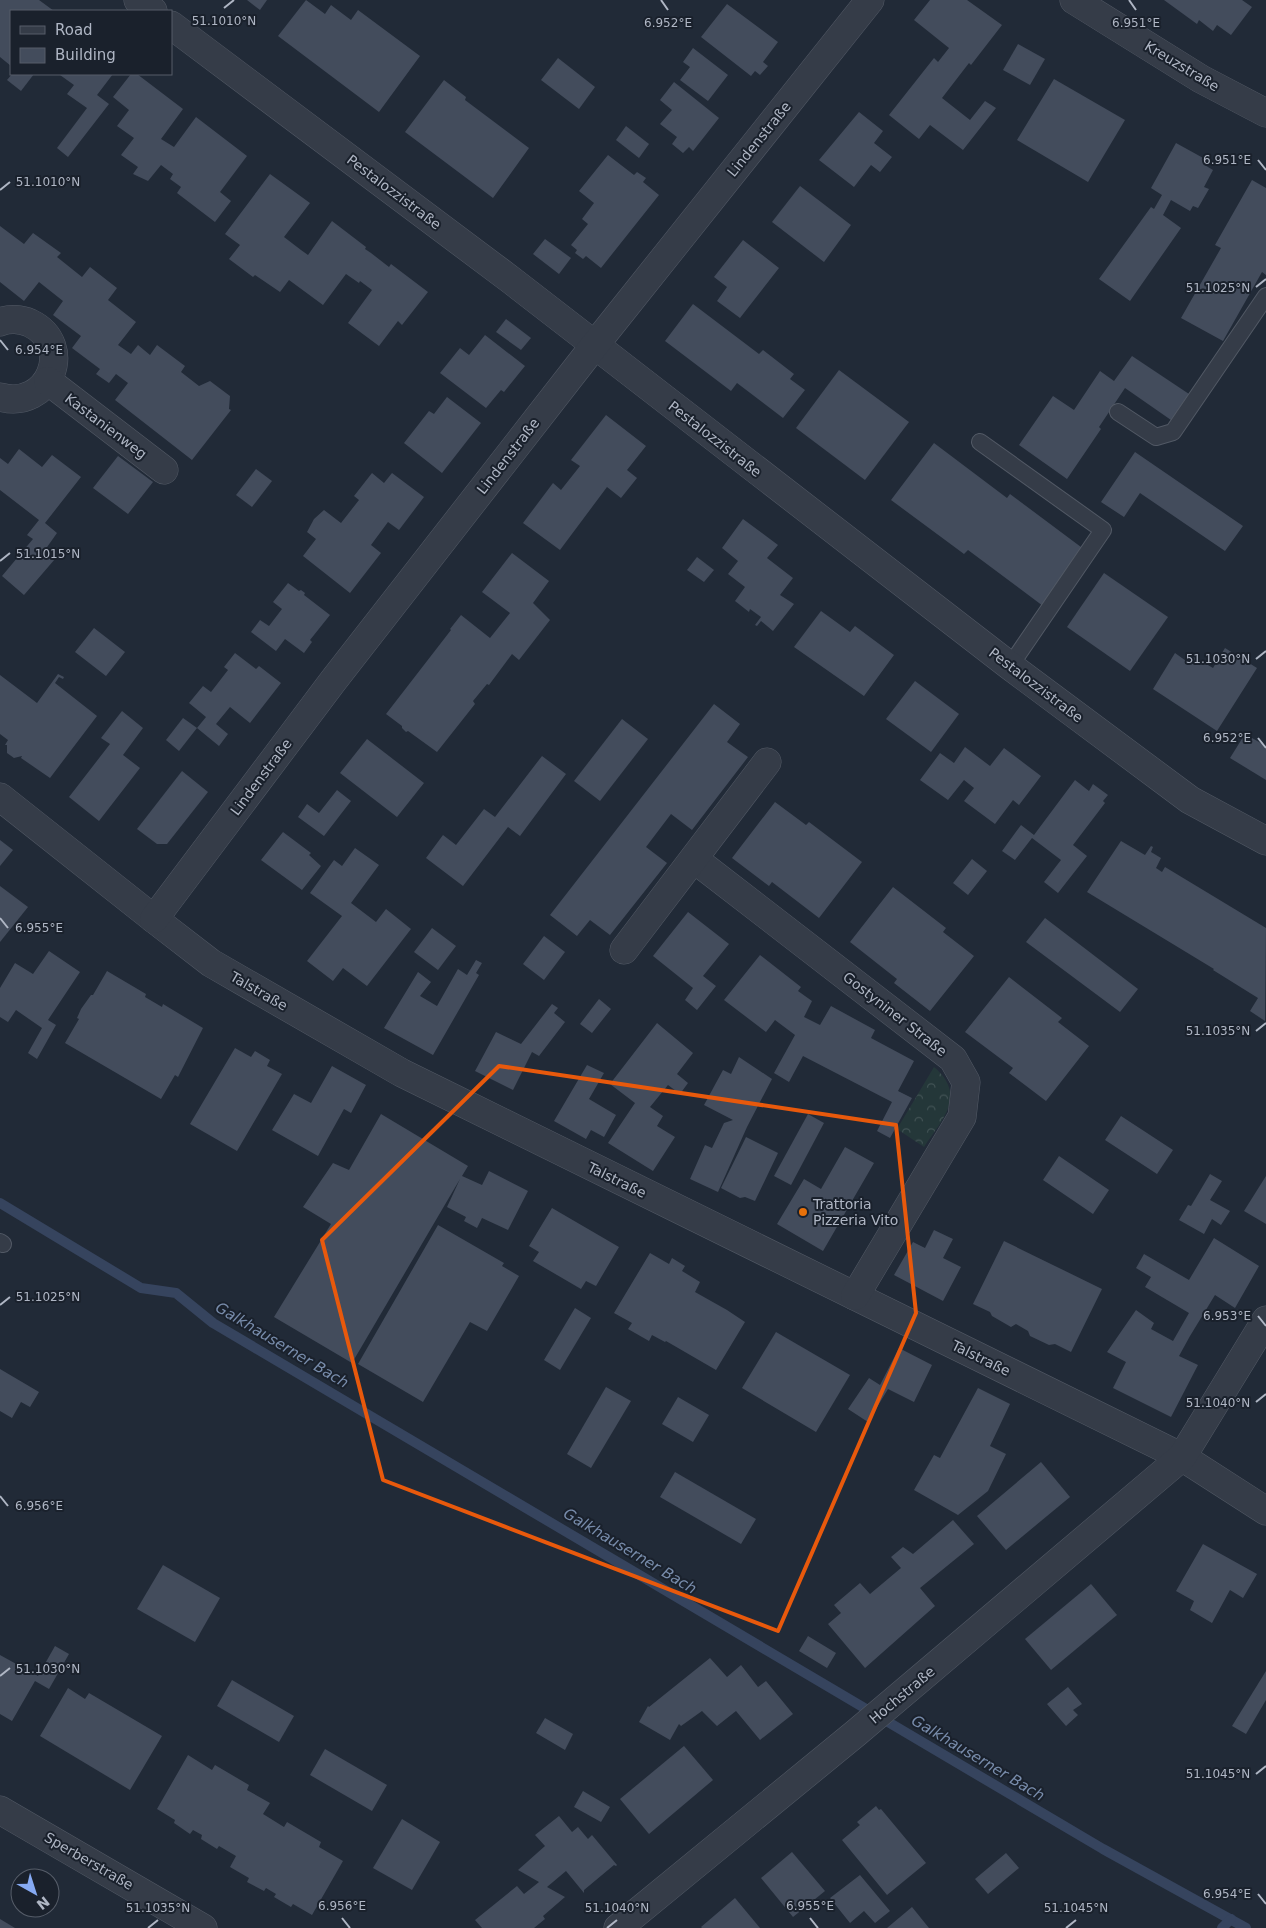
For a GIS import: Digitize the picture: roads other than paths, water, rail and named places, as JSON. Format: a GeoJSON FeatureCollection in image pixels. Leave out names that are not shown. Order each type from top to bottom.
{"type":"FeatureCollection","features":[{"type":"Feature","properties":{"kind":"street"},"geometry":{"type":"LineString","coordinates":[[138,0],[152,10]]}},
{"type":"Feature","properties":{"kind":"street","name":"Lindenstraße"},"geometry":{"type":"LineString","coordinates":[[154,919],[333,681],[594,346],[870,0]]}},
{"type":"Feature","properties":{"kind":"street","name":"Kreuzstraße"},"geometry":{"type":"LineString","coordinates":[[1074,0],[1201,78],[1266,113]]}},
{"type":"Feature","properties":{"kind":"street","name":"Pestalozzistraße"},"geometry":{"type":"LineString","coordinates":[[172,26],[503,274],[1010,666],[1190,800],[1266,841]]}},
{"type":"Feature","properties":{"kind":"street"},"geometry":{"type":"LineString","coordinates":[[0,322],[4,320],[23,320],[36,326],[46,335],[54,354],[53,368],[48,381],[33,395],[20,400],[0,397]]}},
{"type":"Feature","properties":{"kind":"street","name":"Kastanienweg"},"geometry":{"type":"LineString","coordinates":[[48,381],[164,470]]}},
{"type":"Feature","properties":{"kind":"street"},"geometry":{"type":"LineString","coordinates":[[624,950],[767,762]]}},
{"type":"Feature","properties":{"kind":"street","name":"Talstraße"},"geometry":{"type":"LineString","coordinates":[[0,797],[211,963],[402,1073],[1182,1457],[1266,1511]]}},
{"type":"Feature","properties":{"kind":"street","name":"Gostyniner Straße"},"geometry":{"type":"LineString","coordinates":[[694,860],[953,1058],[966,1082],[962,1117],[855,1296]]}},
{"type":"Feature","properties":{"kind":"street","name":"Hochstraße"},"geometry":{"type":"LineString","coordinates":[[618,1928],[856,1733],[1182,1457],[1266,1320]]}},
{"type":"Feature","properties":{"kind":"street","name":"Sperberstraße"},"geometry":{"type":"LineString","coordinates":[[0,1810],[204,1928]]}},
{"type":"Feature","properties":{"kind":"lane"},"geometry":{"type":"LineString","coordinates":[[1118,412],[1156,437],[1173,432],[1266,296]]}},
{"type":"Feature","properties":{"kind":"lane"},"geometry":{"type":"LineString","coordinates":[[980,442],[1103,530],[1010,666]]}},
{"type":"Feature","properties":{"kind":"waterway","name":"Galkhauserner Bach"},"geometry":{"type":"LineString","coordinates":[[0,1203],[141,1288],[176,1293],[213,1323],[1103,1849],[1246,1928]]}},
{"type":"Feature","properties":{"kind":"waterway"},"geometry":{"type":"LineString","coordinates":[[1222,1928],[1231,1919]]}},
{"type":"Feature","properties":{"kind":"place","name":"Trattoria Pizzeria Vito"},"geometry":{"type":"Point","coordinates":[803,1212]}}]}
